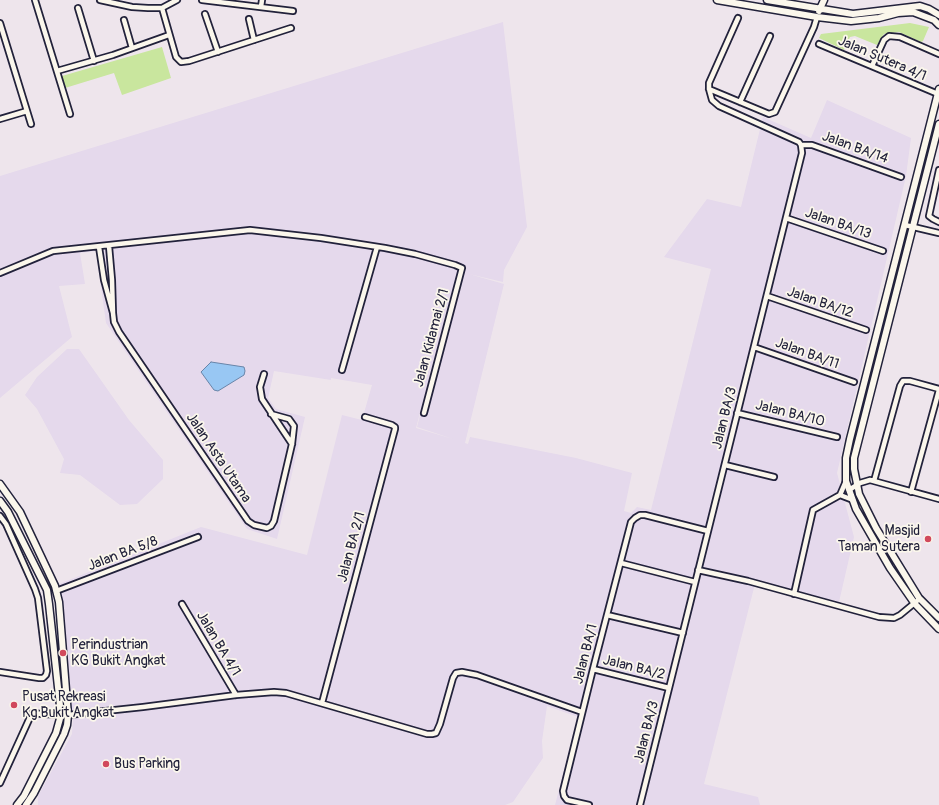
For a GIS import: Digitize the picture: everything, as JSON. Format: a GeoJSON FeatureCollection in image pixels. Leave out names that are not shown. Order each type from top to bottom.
{"type":"FeatureCollection","features":[{"type":"Feature","properties":{"kind":"street"},"geometry":{"type":"LineString","coordinates":[[35,0],[70,114]]}},
{"type":"Feature","properties":{"kind":"street"},"geometry":{"type":"LineString","coordinates":[[100,0],[132,7],[162,8],[177,0]]}},
{"type":"Feature","properties":{"kind":"street"},"geometry":{"type":"LineString","coordinates":[[202,0],[222,1],[293,11]]}},
{"type":"Feature","properties":{"kind":"street"},"geometry":{"type":"LineString","coordinates":[[260,7],[262,0]]}},
{"type":"Feature","properties":{"kind":"street"},"geometry":{"type":"LineString","coordinates":[[717,0],[817,17],[851,21],[913,12],[926,16],[934,20],[939,25]]}},
{"type":"Feature","properties":{"kind":"street"},"geometry":{"type":"LineString","coordinates":[[767,0],[853,14],[920,6],[939,15]]}},
{"type":"Feature","properties":{"kind":"street"},"geometry":{"type":"LineString","coordinates":[[709,88],[769,114],[775,112],[814,27],[824,0]]}},
{"type":"Feature","properties":{"kind":"street"},"geometry":{"type":"LineString","coordinates":[[920,6],[926,16]]}},
{"type":"Feature","properties":{"kind":"street"},"geometry":{"type":"LineString","coordinates":[[78,8],[94,61]]}},
{"type":"Feature","properties":{"kind":"street"},"geometry":{"type":"LineString","coordinates":[[162,8],[176,57],[182,62],[291,28]]}},
{"type":"Feature","properties":{"kind":"street"},"geometry":{"type":"LineString","coordinates":[[205,14],[218,52]]}},
{"type":"Feature","properties":{"kind":"street"},"geometry":{"type":"LineString","coordinates":[[738,18],[709,83],[710,96],[715,103],[794,139],[799,142],[801,146]]}},
{"type":"Feature","properties":{"kind":"street"},"geometry":{"type":"LineString","coordinates":[[249,19],[254,40]]}},
{"type":"Feature","properties":{"kind":"street"},"geometry":{"type":"LineString","coordinates":[[124,20],[132,48]]}},
{"type":"Feature","properties":{"kind":"street"},"geometry":{"type":"LineString","coordinates":[[0,24],[31,124]]}},
{"type":"Feature","properties":{"kind":"street"},"geometry":{"type":"LineString","coordinates":[[57,71],[94,61],[169,35]]}},
{"type":"Feature","properties":{"kind":"street"},"geometry":{"type":"LineString","coordinates":[[740,102],[770,36]]}},
{"type":"Feature","properties":{"kind":"street"},"geometry":{"type":"LineString","coordinates":[[872,66],[884,40],[889,36],[900,37],[939,54]]}},
{"type":"Feature","properties":{"kind":"street","name":"Jalan Sutera 4/1"},"geometry":{"type":"LineString","coordinates":[[819,44],[938,91]]}},
{"type":"Feature","properties":{"kind":"street"},"geometry":{"type":"LineString","coordinates":[[938,91],[850,439],[846,458],[846,481],[856,509],[890,568],[915,604],[939,629]]}},
{"type":"Feature","properties":{"kind":"street"},"geometry":{"type":"LineString","coordinates":[[0,119],[27,110]]}},
{"type":"Feature","properties":{"kind":"street"},"geometry":{"type":"LineString","coordinates":[[939,124],[854,458],[854,469],[858,494],[876,528],[919,598],[939,618]]}},
{"type":"Feature","properties":{"kind":"street","name":"Jalan BA/14"},"geometry":{"type":"LineString","coordinates":[[801,146],[812,145],[901,176]]}},
{"type":"Feature","properties":{"kind":"street","name":"Jalan BA/3"},"geometry":{"type":"LineString","coordinates":[[640,805],[802,153],[801,146]]}},
{"type":"Feature","properties":{"kind":"street"},"geometry":{"type":"LineString","coordinates":[[939,170],[929,216],[939,222]]}},
{"type":"Feature","properties":{"kind":"street","name":"Jalan BA/13"},"geometry":{"type":"LineString","coordinates":[[786,218],[883,251]]}},
{"type":"Feature","properties":{"kind":"street"},"geometry":{"type":"LineString","coordinates":[[905,225],[939,233]]}},
{"type":"Feature","properties":{"kind":"street"},"geometry":{"type":"LineString","coordinates":[[0,273],[53,252],[250,230],[322,238],[377,248],[342,370]]}},
{"type":"Feature","properties":{"kind":"street","name":"Jalan Asta Utama"},"geometry":{"type":"LineString","coordinates":[[109,246],[114,322],[119,332],[248,521],[254,525],[267,528],[271,526],[274,521],[292,444],[294,426],[289,419],[271,414]]}},
{"type":"Feature","properties":{"kind":"street","name":"Jalan Asta Utama"},"geometry":{"type":"LineString","coordinates":[[99,247],[104,280],[113,313]]}},
{"type":"Feature","properties":{"kind":"street","name":"Jalan Kidamai 2/1"},"geometry":{"type":"LineString","coordinates":[[377,248],[414,254],[462,268],[424,413]]}},
{"type":"Feature","properties":{"kind":"street","name":"Jalan BA/12"},"geometry":{"type":"LineString","coordinates":[[767,296],[866,330]]}},
{"type":"Feature","properties":{"kind":"street","name":"Jalan BA/11"},"geometry":{"type":"LineString","coordinates":[[754,347],[854,382]]}},
{"type":"Feature","properties":{"kind":"street"},"geometry":{"type":"LineString","coordinates":[[264,374],[260,387],[262,399],[292,444]]}},
{"type":"Feature","properties":{"kind":"street"},"geometry":{"type":"LineString","coordinates":[[874,481],[900,386],[903,381],[910,381],[939,390],[911,492]]}},
{"type":"Feature","properties":{"kind":"street","name":"Jalan BA/10"},"geometry":{"type":"LineString","coordinates":[[738,413],[836,437]]}},
{"type":"Feature","properties":{"kind":"street","name":"Jalan BA 2/1"},"geometry":{"type":"LineString","coordinates":[[322,703],[395,429],[392,425],[365,417]]}},
{"type":"Feature","properties":{"kind":"street"},"geometry":{"type":"LineString","coordinates":[[725,465],[774,477]]}},
{"type":"Feature","properties":{"kind":"street"},"geometry":{"type":"LineString","coordinates":[[794,594],[814,510],[840,495],[846,481]]}},
{"type":"Feature","properties":{"kind":"street"},"geometry":{"type":"LineString","coordinates":[[849,490],[865,481],[874,481],[939,499]]}},
{"type":"Feature","properties":{"kind":"street"},"geometry":{"type":"LineString","coordinates":[[0,484],[20,512],[47,567],[56,591],[68,715],[64,734],[34,793],[26,805]]}},
{"type":"Feature","properties":{"kind":"street"},"geometry":{"type":"LineString","coordinates":[[840,495],[853,500]]}},
{"type":"Feature","properties":{"kind":"street"},"geometry":{"type":"LineString","coordinates":[[0,501],[8,512],[39,572],[50,604],[61,715],[56,733],[24,796],[17,805]]}},
{"type":"Feature","properties":{"kind":"street","name":"Jalan BA/1"},"geometry":{"type":"LineString","coordinates":[[589,805],[568,800],[564,796],[563,791],[631,522],[640,515],[645,515],[708,531]]}},
{"type":"Feature","properties":{"kind":"street"},"geometry":{"type":"LineString","coordinates":[[0,516],[6,524],[35,588],[40,608],[47,671],[43,678],[0,672]]}},
{"type":"Feature","properties":{"kind":"street","name":"Jalan BA 5/8"},"geometry":{"type":"LineString","coordinates":[[56,591],[198,537]]}},
{"type":"Feature","properties":{"kind":"street"},"geometry":{"type":"LineString","coordinates":[[621,563],[695,582]]}},
{"type":"Feature","properties":{"kind":"street"},"geometry":{"type":"LineString","coordinates":[[698,570],[748,581],[870,615],[886,618],[894,618],[900,615],[915,604],[919,598]]}},
{"type":"Feature","properties":{"kind":"street","name":"Jalan BA 4/1"},"geometry":{"type":"LineString","coordinates":[[182,604],[236,694]]}},
{"type":"Feature","properties":{"kind":"street"},"geometry":{"type":"LineString","coordinates":[[607,614],[683,633]]}},
{"type":"Feature","properties":{"kind":"street"},"geometry":{"type":"LineString","coordinates":[[45,647],[54,646]]}},
{"type":"Feature","properties":{"kind":"street","name":"Jalan BA/2"},"geometry":{"type":"LineString","coordinates":[[593,669],[669,688]]}},
{"type":"Feature","properties":{"kind":"street"},"geometry":{"type":"LineString","coordinates":[[0,783],[32,712],[68,715],[143,707],[236,694],[274,692],[286,693],[427,734],[432,734],[436,733],[440,724],[453,678],[456,673],[462,672],[477,675],[582,712]]}},
{"type":"Feature","properties":{"kind":"street"},"geometry":{"type":"LineString","coordinates":[[32,805],[34,793]]}},
{"type":"Feature","properties":{"kind":"shaded area"},"geometry":{"type":"Polygon","coordinates":[[[503,22],[527,227],[504,270],[503,282],[469,274],[504,284],[465,443],[468,444],[470,437],[576,458],[632,473],[624,511],[631,513],[637,507],[651,510],[711,269],[664,257],[707,199],[741,207],[763,117],[811,138],[827,100],[911,138],[906,176],[837,473],[854,537],[839,602],[756,580],[704,784],[758,797],[760,805],[555,805],[578,717],[547,706],[542,741],[543,758],[513,802],[505,805],[38,805],[38,796],[72,734],[73,718],[62,601],[59,584],[201,527],[307,555],[342,415],[362,420],[372,385],[274,371],[268,398],[276,409],[305,417],[277,539],[247,529],[106,323],[96,251],[80,253],[85,284],[59,286],[72,337],[0,398],[0,176],[503,22]],[[439,340],[416,428],[453,439],[417,427],[439,340]]]}},
{"type":"Feature","properties":{"kind":"shaded area"},"geometry":{"type":"Polygon","coordinates":[[[67,349],[79,349],[129,420],[163,460],[163,479],[137,504],[120,505],[80,475],[60,473],[64,459],[37,409],[25,395],[37,377],[67,349]]]}},
{"type":"Feature","properties":{"kind":"green space"},"geometry":{"type":"Polygon","coordinates":[[[910,23],[929,27],[923,41],[921,42],[899,32],[884,34],[877,45],[855,36],[850,37],[844,50],[819,38],[821,34],[910,23]]]}},
{"type":"Feature","properties":{"kind":"green space"},"geometry":{"type":"Polygon","coordinates":[[[162,47],[171,78],[122,95],[114,73],[65,88],[62,76],[162,47]]]}},
{"type":"Feature","properties":{"kind":"water"},"geometry":{"type":"Polygon","coordinates":[[[211,362],[244,367],[244,375],[218,391],[214,390],[201,372],[211,362]]]}},
{"type":"Feature","properties":{"kind":"place","name":"Masjid Taman Sutera"},"geometry":{"type":"Point","coordinates":[928,539]}},
{"type":"Feature","properties":{"kind":"place","name":"Perindustrian KG Bukit Angkat"},"geometry":{"type":"Point","coordinates":[63,653]}},
{"type":"Feature","properties":{"kind":"place","name":"Pusat Rekreasi Kg Bukit Angkat"},"geometry":{"type":"Point","coordinates":[14,705]}},
{"type":"Feature","properties":{"kind":"place","name":"Bus Parking"},"geometry":{"type":"Point","coordinates":[106,764]}}]}
